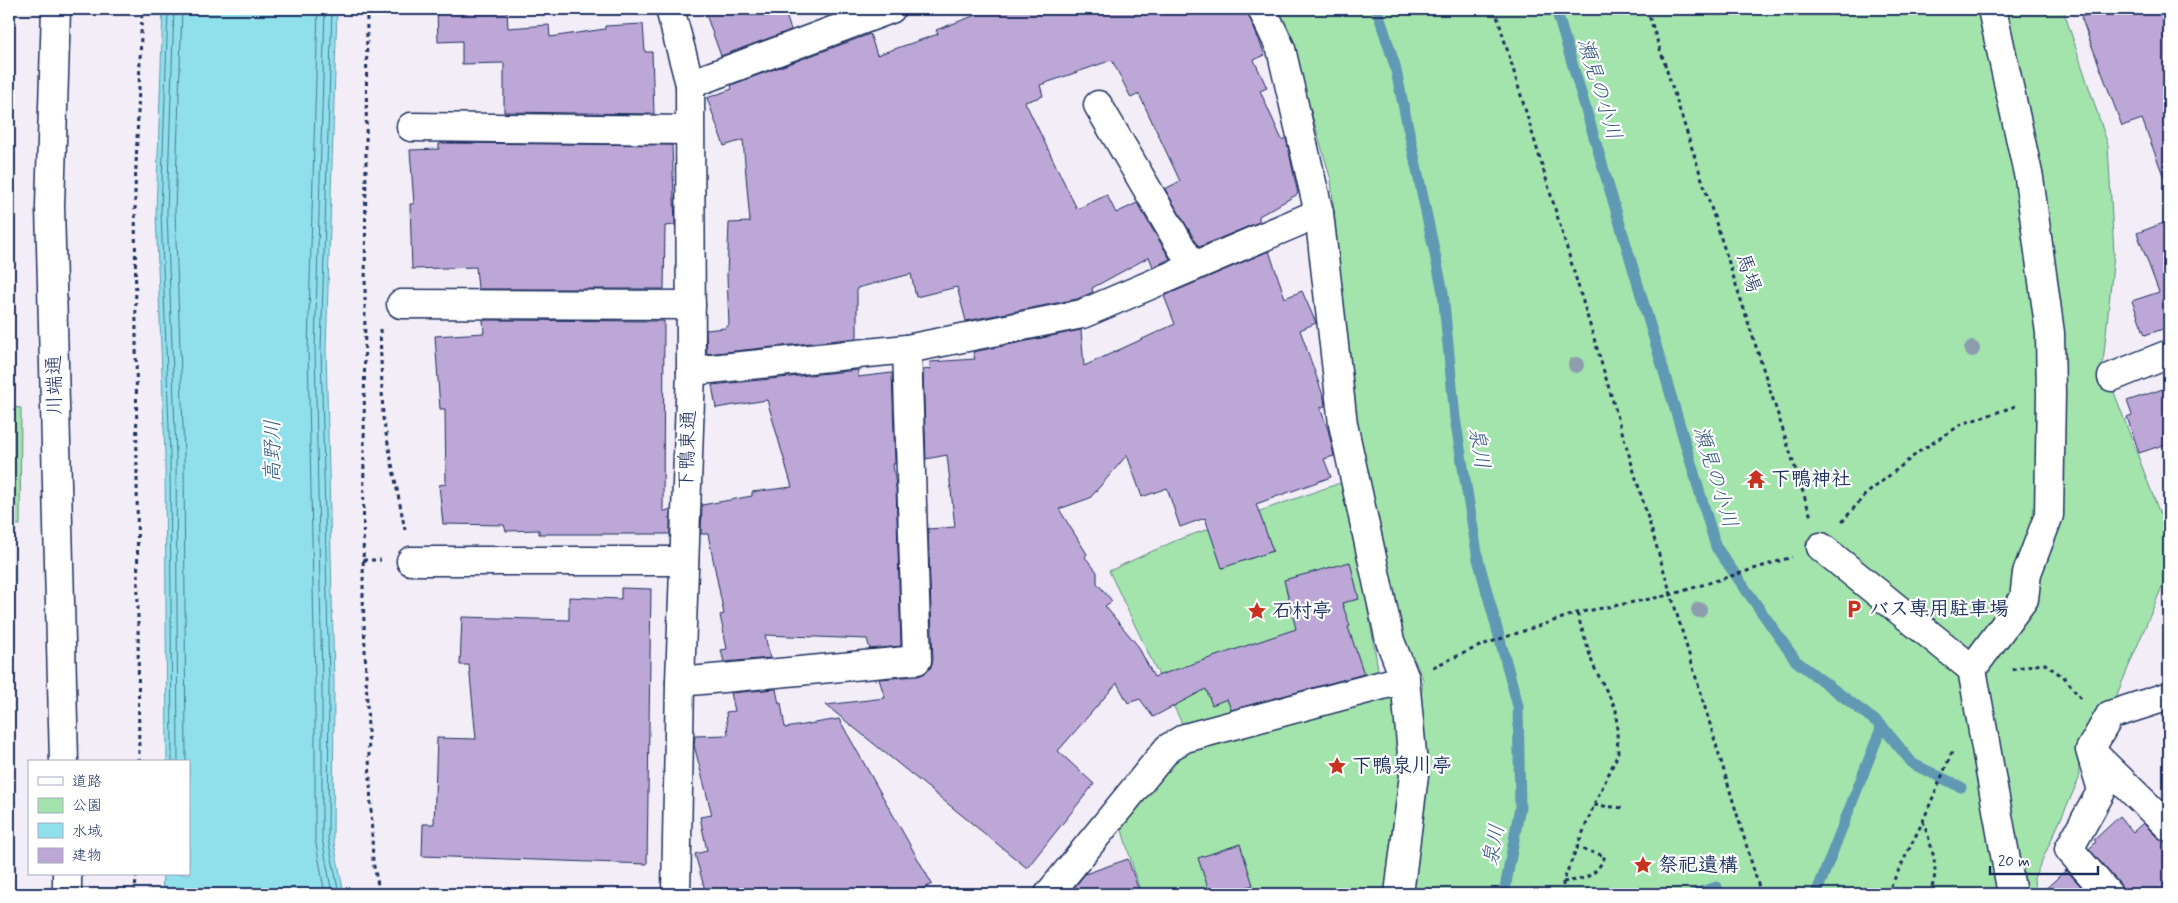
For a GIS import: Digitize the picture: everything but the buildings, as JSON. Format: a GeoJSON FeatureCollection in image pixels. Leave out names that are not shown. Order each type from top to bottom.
{"type":"FeatureCollection","features":[{"type":"Feature","properties":{"kind":"street","name":"川端通"},"geometry":{"type":"LineString","coordinates":[[56,9],[50,206],[64,760]]}},
{"type":"Feature","properties":{"kind":"street","name":"下鴨東通"},"geometry":{"type":"LineString","coordinates":[[670,9],[690,84],[691,371],[680,682],[676,894]]}},
{"type":"Feature","properties":{"kind":"street"},"geometry":{"type":"LineString","coordinates":[[690,84],[891,9]]}},
{"type":"Feature","properties":{"kind":"street"},"geometry":{"type":"LineString","coordinates":[[1262,9],[1281,49],[1318,213],[1343,424],[1390,641],[1405,679],[1414,775],[1399,894]]}},
{"type":"Feature","properties":{"kind":"street"},"geometry":{"type":"LineString","coordinates":[[1972,669],[2024,599],[2027,573],[2048,515],[2051,394],[2050,333],[2029,178],[1992,9]]}},
{"type":"Feature","properties":{"kind":"street"},"geometry":{"type":"LineString","coordinates":[[1098,105],[1193,267]]}},
{"type":"Feature","properties":{"kind":"street"},"geometry":{"type":"LineString","coordinates":[[411,127],[689,130]]}},
{"type":"Feature","properties":{"kind":"street"},"geometry":{"type":"LineString","coordinates":[[691,371],[907,349],[1082,314],[1318,213]]}},
{"type":"Feature","properties":{"kind":"street"},"geometry":{"type":"LineString","coordinates":[[401,304],[691,305]]}},
{"type":"Feature","properties":{"kind":"street"},"geometry":{"type":"LineString","coordinates":[[680,682],[917,660],[907,349]]}},
{"type":"Feature","properties":{"kind":"street"},"geometry":{"type":"LineString","coordinates":[[2112,377],[2169,354]]}},
{"type":"Feature","properties":{"kind":"street"},"geometry":{"type":"LineString","coordinates":[[1821,548],[1972,669],[2012,894]]}},
{"type":"Feature","properties":{"kind":"street"},"geometry":{"type":"LineString","coordinates":[[411,560],[684,561]]}},
{"type":"Feature","properties":{"kind":"street"},"geometry":{"type":"LineString","coordinates":[[1049,894],[1168,748],[1185,738],[1405,679]]}},
{"type":"Feature","properties":{"kind":"street"},"geometry":{"type":"LineString","coordinates":[[2108,894],[2069,849],[2102,790],[2090,750],[2110,715],[2169,696]]}},
{"type":"Feature","properties":{"kind":"street"},"geometry":{"type":"LineString","coordinates":[[2090,750],[2169,827]]}},
{"type":"Feature","properties":{"kind":"street"},"geometry":{"type":"LineString","coordinates":[[67,876],[67,894]]}},
{"type":"Feature","properties":{"kind":"path"},"geometry":{"type":"LineString","coordinates":[[140,760],[134,192],[142,9]]}},
{"type":"Feature","properties":{"kind":"path"},"geometry":{"type":"LineString","coordinates":[[366,9],[363,595],[373,862],[380,894]]}},
{"type":"Feature","properties":{"kind":"path"},"geometry":{"type":"LineString","coordinates":[[1495,9],[1761,894]]}},
{"type":"Feature","properties":{"kind":"path","name":"馬場"},"geometry":{"type":"LineString","coordinates":[[1647,9],[1821,548]]}},
{"type":"Feature","properties":{"kind":"path"},"geometry":{"type":"LineString","coordinates":[[364,314],[372,320]]}},
{"type":"Feature","properties":{"kind":"path"},"geometry":{"type":"LineString","coordinates":[[380,325],[384,418],[411,560]]}},
{"type":"Feature","properties":{"kind":"path"},"geometry":{"type":"LineString","coordinates":[[1405,679],[1482,645],[1577,613],[1670,595],[1821,548],[1865,495],[1920,451],[1962,424],[2051,394]]}},
{"type":"Feature","properties":{"kind":"path"},"geometry":{"type":"LineString","coordinates":[[1563,894],[1564,882],[1577,848],[1594,805],[1618,754],[1616,709],[1593,665],[1577,613]]}},
{"type":"Feature","properties":{"kind":"path"},"geometry":{"type":"LineString","coordinates":[[1972,669],[2004,673],[2026,666],[2045,664],[2064,678],[2084,702],[2110,715]]}},
{"type":"Feature","properties":{"kind":"path"},"geometry":{"type":"LineString","coordinates":[[1888,894],[1952,754]]}},
{"type":"Feature","properties":{"kind":"path"},"geometry":{"type":"LineString","coordinates":[[1594,805],[1623,808]]}},
{"type":"Feature","properties":{"kind":"path"},"geometry":{"type":"LineString","coordinates":[[1923,820],[1934,856],[1933,887],[1928,894]]}},
{"type":"Feature","properties":{"kind":"path"},"geometry":{"type":"LineString","coordinates":[[1564,882],[1582,880],[1599,870],[1605,856],[1577,848]]}},
{"type":"Feature","properties":{"kind":"path"},"geometry":{"type":"LineString","coordinates":[[134,894],[137,876]]}},
{"type":"Feature","properties":{"kind":"green space","name":"下鴨神社"},"geometry":{"type":"Polygon","coordinates":[[[1275,9],[2063,9],[2108,145],[2114,254],[2103,363],[2169,538],[2169,570],[2113,704],[2078,740],[2079,779],[2034,878],[2035,894],[1409,894],[1421,798],[1421,698],[1423,679],[1414,659],[1401,649],[1354,421],[1331,180],[1291,43],[1275,9]]]}},
{"type":"Feature","properties":{"kind":"green space"},"geometry":{"type":"Polygon","coordinates":[[[9,407],[21,408],[20,525],[9,524],[9,407]]]}},
{"type":"Feature","properties":{"kind":"green space"},"geometry":{"type":"Polygon","coordinates":[[[1346,481],[1379,675],[1186,732],[1109,571],[1177,540],[1346,481]]]}},
{"type":"Feature","properties":{"kind":"green space"},"geometry":{"type":"Polygon","coordinates":[[[1395,694],[1403,727],[1400,813],[1390,894],[1141,894],[1119,820],[1176,752],[1193,751],[1395,694]]]}},
{"type":"Feature","properties":{"kind":"water","name":"高野川"},"geometry":{"type":"Polygon","coordinates":[[[163,9],[337,9],[326,349],[334,681],[333,838],[344,894],[162,894],[163,876],[190,876],[190,760],[167,760],[165,455],[156,212],[163,9]]]}},
{"type":"Feature","properties":{"kind":"waterway","name":"泉川"},"geometry":{"type":"LineString","coordinates":[[1377,9],[1395,66],[1443,292],[1455,418],[1478,559],[1518,706],[1520,807],[1504,894]]}},
{"type":"Feature","properties":{"kind":"waterway","name":"瀬見の小川"},"geometry":{"type":"LineString","coordinates":[[1556,9],[1716,547],[1796,661],[1882,726],[1816,894]]}},
{"type":"Feature","properties":{"kind":"waterway"},"geometry":{"type":"LineString","coordinates":[[1882,726],[1913,764],[1961,787]]}},
{"type":"Feature","properties":{"kind":"waterway"},"geometry":{"type":"LineString","coordinates":[[1695,894],[1717,887]]}},
{"type":"Feature","properties":{"kind":"place","name":"下鴨神社"},"geometry":{"type":"Point","coordinates":[1756,479]}},
{"type":"Feature","properties":{"kind":"place","name":"バス専用駐車場"},"geometry":{"type":"Point","coordinates":[1854,609]}},
{"type":"Feature","properties":{"kind":"place","name":"石村亭"},"geometry":{"type":"Point","coordinates":[1257,611]}},
{"type":"Feature","properties":{"kind":"place","name":"下鴨泉川亭"},"geometry":{"type":"Point","coordinates":[1337,766]}},
{"type":"Feature","properties":{"kind":"place","name":"祭祀遺構"},"geometry":{"type":"Point","coordinates":[1643,865]}}]}
